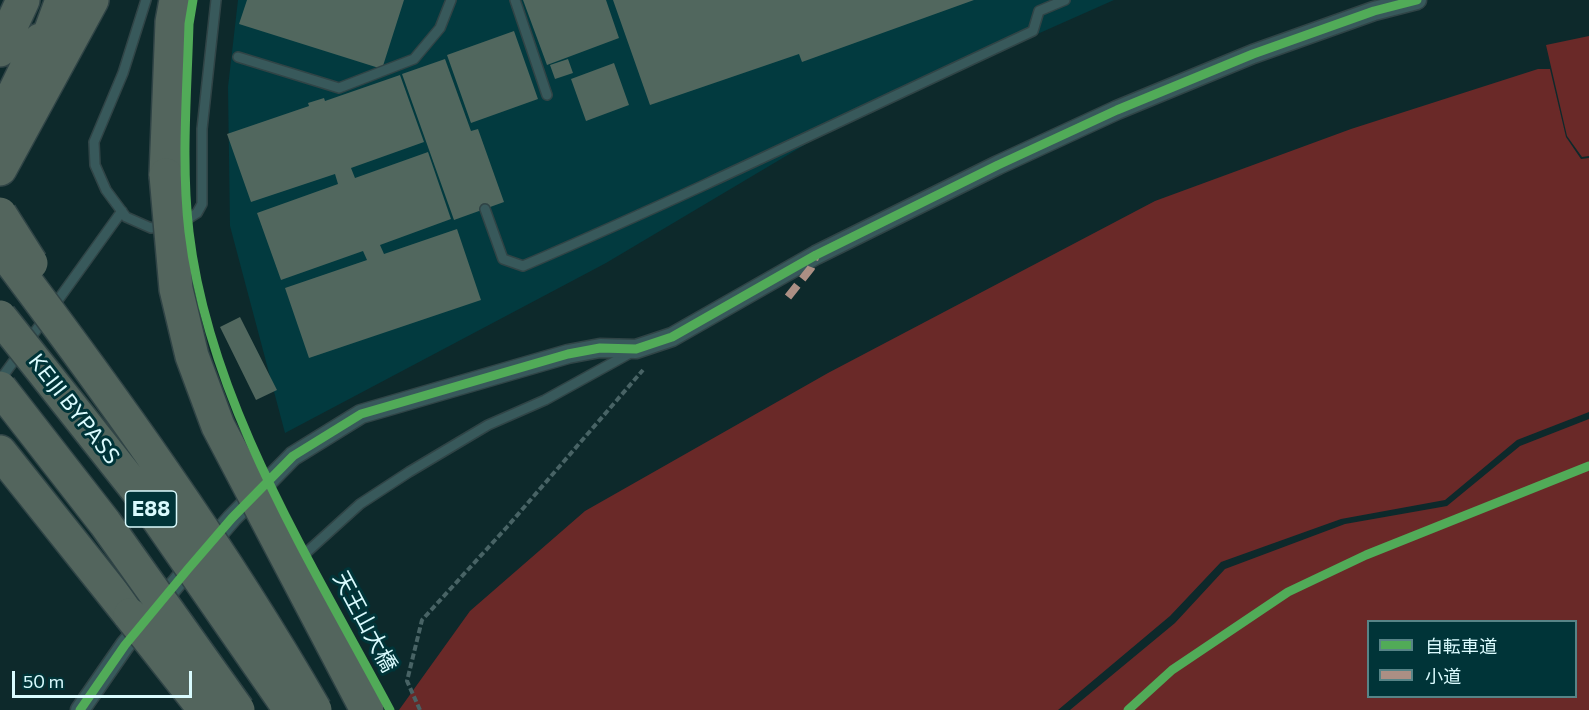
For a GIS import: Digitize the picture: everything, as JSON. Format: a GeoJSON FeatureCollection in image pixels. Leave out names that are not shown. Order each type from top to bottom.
{"type":"FeatureCollection","features":[{"type":"Feature","properties":{"kind":"highway"},"geometry":{"type":"LineString","coordinates":[[0,50],[23,0]]}},
{"type":"Feature","properties":{"kind":"highway"},"geometry":{"type":"LineString","coordinates":[[0,122],[61,0]]}},
{"type":"Feature","properties":{"kind":"highway"},"geometry":{"type":"LineString","coordinates":[[0,168],[61,0]]}},
{"type":"Feature","properties":{"kind":"highway"},"geometry":{"type":"LineString","coordinates":[[0,168],[92,0]]}},
{"type":"Feature","properties":{"kind":"highway"},"geometry":{"type":"LineString","coordinates":[[176,0],[172,22],[166,175],[176,289],[192,356],[218,426],[367,710]]}},
{"type":"Feature","properties":{"kind":"highway"},"geometry":{"type":"LineString","coordinates":[[0,214],[98,376]]}},
{"type":"Feature","properties":{"kind":"highway","name":"E88"},"geometry":{"type":"LineString","coordinates":[[0,247],[98,376],[224,562],[315,710]]}},
{"type":"Feature","properties":{"kind":"highway","name":"KEIJI BYPASS"},"geometry":{"type":"LineString","coordinates":[[0,317],[145,500],[290,710]]}},
{"type":"Feature","properties":{"kind":"highway","name":"KEIJI BYPASS"},"geometry":{"type":"LineString","coordinates":[[0,388],[105,523],[238,710]]}},
{"type":"Feature","properties":{"kind":"highway"},"geometry":{"type":"LineString","coordinates":[[0,452],[205,710]]}},
{"type":"Feature","properties":{"kind":"street"},"geometry":{"type":"LineString","coordinates":[[80,710],[125,645],[232,518],[293,456],[325,434],[361,414],[568,354],[600,348],[636,349],[672,337],[816,255],[998,165],[1117,110],[1253,54],[1374,11],[1418,0]]}},
{"type":"Feature","properties":{"kind":"street"},"geometry":{"type":"LineString","coordinates":[[655,356],[672,337]]}},
{"type":"Feature","properties":{"kind":"lane"},"geometry":{"type":"LineString","coordinates":[[146,0],[123,73],[94,142],[95,165],[106,190],[126,217],[151,228],[178,225],[197,213],[202,204],[202,129],[216,0]]}},
{"type":"Feature","properties":{"kind":"lane"},"geometry":{"type":"LineString","coordinates":[[238,57],[339,88],[414,59],[440,28],[451,0]]}},
{"type":"Feature","properties":{"kind":"lane"},"geometry":{"type":"LineString","coordinates":[[515,0],[547,95]]}},
{"type":"Feature","properties":{"kind":"lane"},"geometry":{"type":"LineString","coordinates":[[485,209],[503,259],[523,266],[686,195],[1033,31],[1039,11],[1065,0]]}},
{"type":"Feature","properties":{"kind":"lane"},"geometry":{"type":"LineString","coordinates":[[0,380],[122,212]]}},
{"type":"Feature","properties":{"kind":"lane"},"geometry":{"type":"LineString","coordinates":[[291,567],[360,504],[409,472],[488,424],[545,400],[636,349]]}},
{"type":"Feature","properties":{"kind":"path"},"geometry":{"type":"LineString","coordinates":[[420,710],[408,681],[422,620],[507,527],[655,356]]}},
{"type":"Feature","properties":{"kind":"shaded area"},"geometry":{"type":"Polygon","coordinates":[[[238,0],[1114,0],[855,115],[606,263],[285,433],[230,226],[228,87],[238,0]]]}},
{"type":"Feature","properties":{"kind":"shaded area"},"geometry":{"type":"Polygon","coordinates":[[[1589,36],[1589,156],[1582,157],[1567,136],[1546,45],[1589,36]]]}},
{"type":"Feature","properties":{"kind":"shaded area"},"geometry":{"type":"Polygon","coordinates":[[[1538,69],[1550,69],[1566,137],[1581,159],[1589,158],[1589,412],[1517,440],[1445,500],[1341,519],[1221,562],[1170,616],[1058,710],[399,710],[470,611],[585,511],[828,373],[1155,201],[1351,129],[1538,69]]]}},
{"type":"Feature","properties":{"kind":"shaded area"},"geometry":{"type":"Polygon","coordinates":[[[1589,419],[1589,710],[1070,710],[1175,623],[1225,569],[1345,524],[1447,506],[1520,446],[1589,419]]]}},
{"type":"Feature","properties":{"kind":"building"},"geometry":{"type":"Polygon","coordinates":[[[247,0],[404,0],[382,69],[239,24],[247,0]]]}},
{"type":"Feature","properties":{"kind":"building"},"geometry":{"type":"Polygon","coordinates":[[[523,0],[606,0],[619,38],[547,65],[523,0]]]}},
{"type":"Feature","properties":{"kind":"building"},"geometry":{"type":"Polygon","coordinates":[[[613,0],[974,0],[802,62],[799,54],[650,105],[613,0]]]}},
{"type":"Feature","properties":{"kind":"building"},"geometry":{"type":"Polygon","coordinates":[[[514,31],[538,99],[471,123],[447,55],[514,31]]]}},
{"type":"Feature","properties":{"kind":"building"},"geometry":{"type":"Polygon","coordinates":[[[445,59],[471,131],[478,129],[504,202],[454,220],[402,74],[445,59]]]}},
{"type":"Feature","properties":{"kind":"building"},"geometry":{"type":"Polygon","coordinates":[[[568,59],[573,73],[555,79],[550,65],[568,59]]]}},
{"type":"Feature","properties":{"kind":"building"},"geometry":{"type":"Polygon","coordinates":[[[614,63],[629,105],[586,121],[571,79],[614,63]]]}},
{"type":"Feature","properties":{"kind":"building"},"geometry":{"type":"Polygon","coordinates":[[[400,75],[424,142],[351,168],[355,178],[428,152],[451,219],[380,245],[384,254],[457,229],[481,300],[309,358],[285,288],[367,260],[363,251],[281,280],[257,213],[338,184],[335,174],[251,202],[227,134],[309,106],[308,103],[324,98],[325,101],[400,75]]]}},
{"type":"Feature","properties":{"kind":"building"},"geometry":{"type":"Polygon","coordinates":[[[240,317],[277,390],[256,400],[220,327],[240,317]]]}},
{"type":"Feature","properties":{"kind":"marked path"},"geometry":{"type":"LineString","coordinates":[[788,297],[811,268],[816,255]]}},
{"type":"Feature","properties":{"kind":"cycle path","name":"天王山大橋"},"geometry":{"type":"LineString","coordinates":[[193,0],[189,24],[185,181],[189,232],[200,295],[218,358],[267,479],[390,710]]}},
{"type":"Feature","properties":{"kind":"cycle path"},"geometry":{"type":"LineString","coordinates":[[80,710],[125,645],[232,518],[293,456],[361,414],[568,354],[600,348],[636,349],[672,337],[816,255],[998,165],[1117,110],[1253,54],[1374,11],[1417,0]]}},
{"type":"Feature","properties":{"kind":"cycle path"},"geometry":{"type":"LineString","coordinates":[[1128,710],[1172,670],[1288,592],[1366,555],[1589,466]]}}]}
